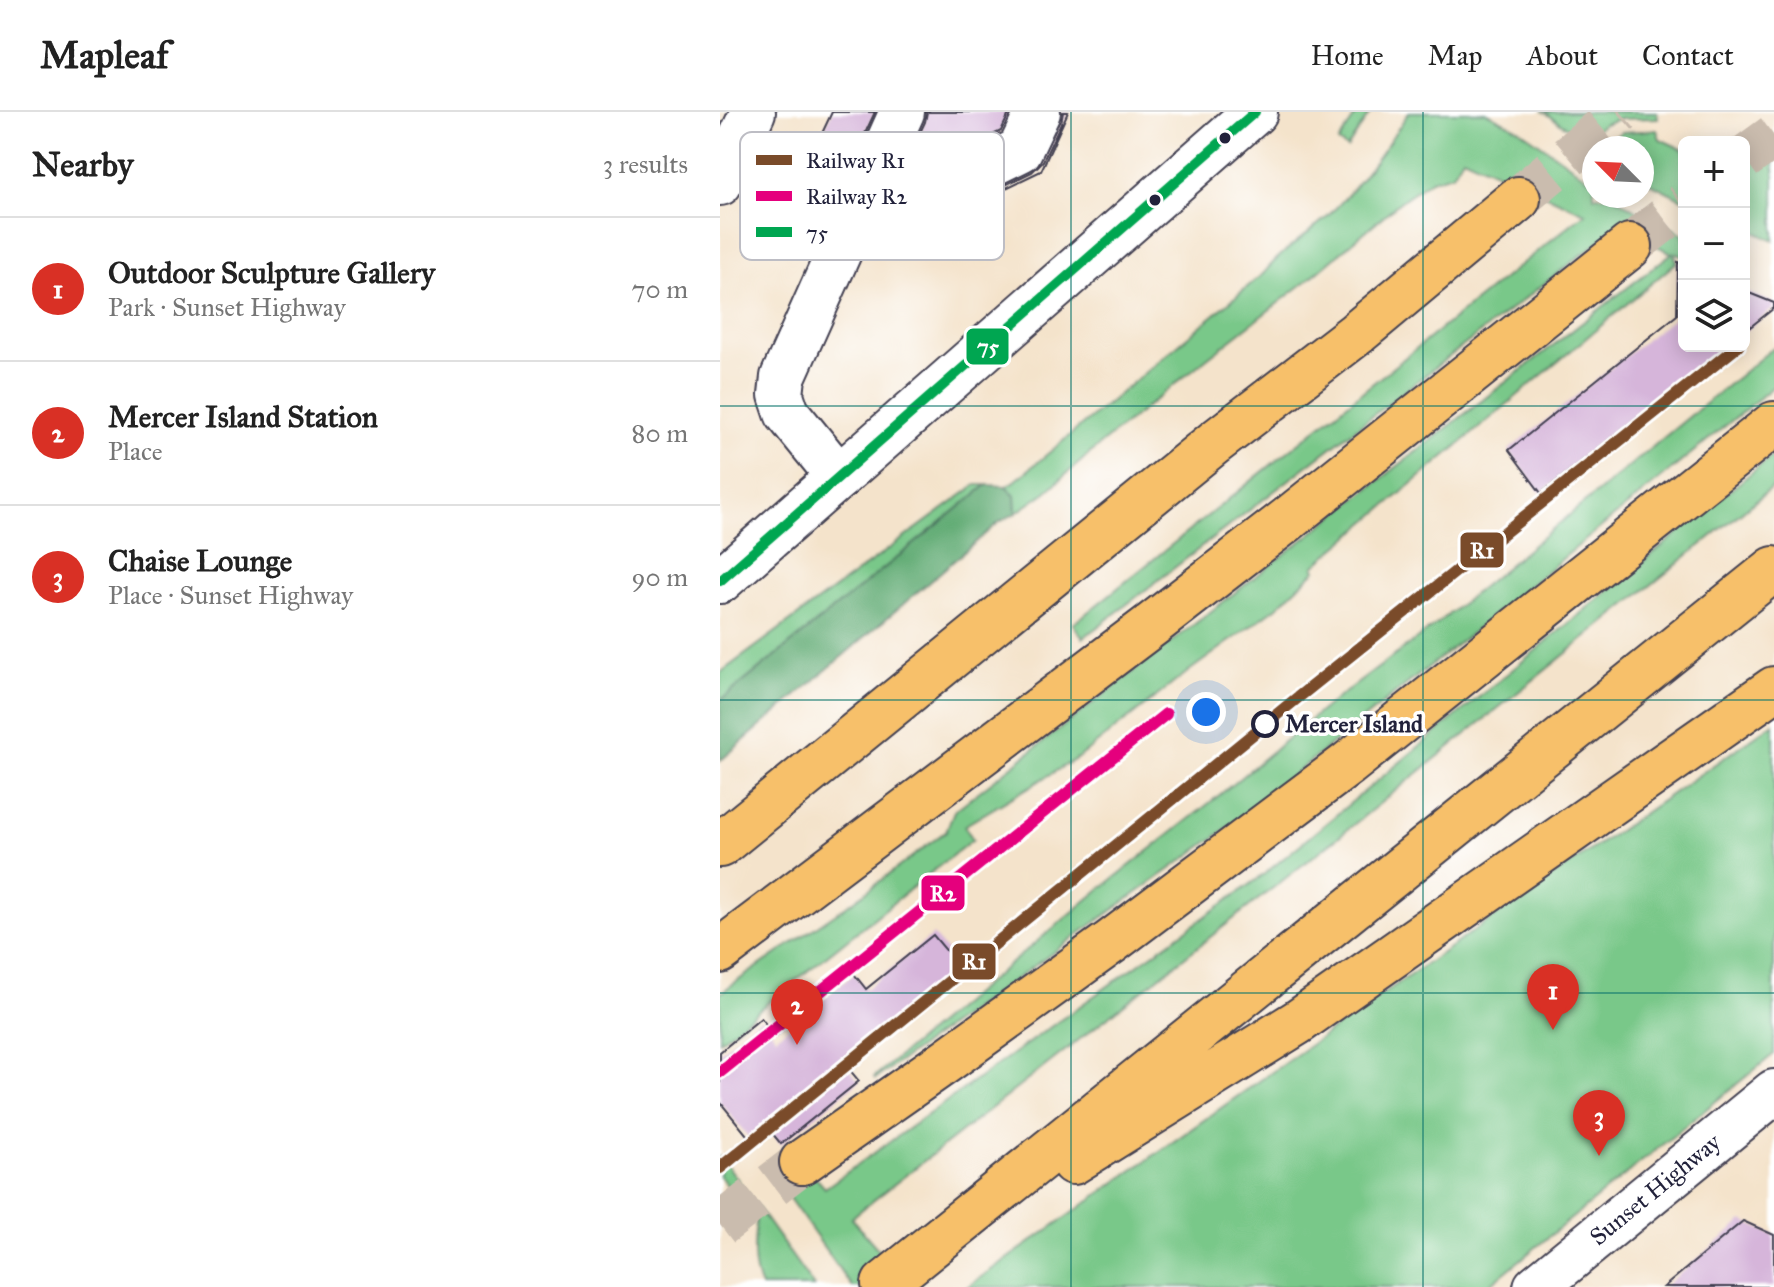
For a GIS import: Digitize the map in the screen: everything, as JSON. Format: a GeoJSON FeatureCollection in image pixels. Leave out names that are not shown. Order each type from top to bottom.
{"type":"FeatureCollection","features":[{"type":"Feature","properties":{"kind":"highway"},"geometry":{"type":"LineString","coordinates":[[720,845],[1214,443],[1356,334],[1518,199]]}},
{"type":"Feature","properties":{"kind":"highway"},"geometry":{"type":"LineString","coordinates":[[720,951],[1178,605],[1630,246]]}},
{"type":"Feature","properties":{"kind":"highway"},"geometry":{"type":"LineString","coordinates":[[802,1162],[1086,960],[1348,764],[1774,424]]}},
{"type":"Feature","properties":{"kind":"highway"},"geometry":{"type":"LineString","coordinates":[[1774,569],[894,1276],[1298,1022],[1774,689]]}},
{"type":"Feature","properties":{"kind":"street"},"geometry":{"type":"LineString","coordinates":[[744,132],[753,112]]}},
{"type":"Feature","properties":{"kind":"street"},"geometry":{"type":"LineString","coordinates":[[893,132],[902,112]]}},
{"type":"Feature","properties":{"kind":"street"},"geometry":{"type":"LineString","coordinates":[[1004,158],[1020,150],[1038,112]]}},
{"type":"Feature","properties":{"kind":"street"},"geometry":{"type":"LineString","coordinates":[[720,581],[1255,112]]}},
{"type":"Feature","properties":{"kind":"street"},"geometry":{"type":"LineString","coordinates":[[720,183],[740,140]]}},
{"type":"Feature","properties":{"kind":"street"},"geometry":{"type":"LineString","coordinates":[[835,260],[783,377],[781,395],[787,413],[839,477]]}},
{"type":"Feature","properties":{"kind":"street","name":"Sunset Highway"},"geometry":{"type":"LineString","coordinates":[[1536,1287],[1687,1162],[1767,1111]]}},
{"type":"Feature","properties":{"kind":"green space"},"geometry":{"type":"Polygon","coordinates":[[[1358,112],[1371,112],[1347,148],[1338,142],[1358,112]]]}},
{"type":"Feature","properties":{"kind":"green space"},"geometry":{"type":"Polygon","coordinates":[[[1409,112],[1486,112],[1519,129],[1582,174],[1582,208],[1632,208],[1678,231],[1678,255],[1674,253],[1677,262],[1314,566],[1316,570],[1276,608],[1189,671],[1081,756],[964,826],[973,839],[720,1041],[720,993],[855,900],[946,831],[954,811],[1672,253],[1618,227],[1083,638],[1073,624],[1585,213],[1463,157],[1453,174],[1431,180],[1401,201],[1308,280],[1016,513],[1015,496],[1006,486],[1264,273],[1329,215],[1381,152],[1409,112]]]}},
{"type":"Feature","properties":{"kind":"green space"},"geometry":{"type":"Polygon","coordinates":[[[1544,112],[1657,112],[1658,118],[1618,119],[1582,137],[1544,112]]]}},
{"type":"Feature","properties":{"kind":"green space"},"geometry":{"type":"Polygon","coordinates":[[[1657,130],[1660,139],[1678,147],[1678,197],[1654,185],[1654,136],[1616,136],[1622,132],[1657,130]]]}},
{"type":"Feature","properties":{"kind":"green space"},"geometry":{"type":"Polygon","coordinates":[[[1750,151],[1774,161],[1774,241],[1750,230],[1750,151]]]}},
{"type":"Feature","properties":{"kind":"green space"},"geometry":{"type":"Polygon","coordinates":[[[1774,347],[1774,386],[1480,626],[1214,838],[875,1079],[1099,890],[1327,706],[1438,623],[1774,347]]]}},
{"type":"Feature","properties":{"kind":"green space"},"geometry":{"type":"Polygon","coordinates":[[[1774,454],[1774,486],[1342,834],[851,1218],[911,1287],[852,1287],[781,1187],[780,1152],[785,1151],[802,1162],[825,1188],[1262,876],[1774,454]]]}},
{"type":"Feature","properties":{"kind":"green space"},"geometry":{"type":"Polygon","coordinates":[[[976,485],[987,485],[720,701],[720,673],[976,485]]]}},
{"type":"Feature","properties":{"kind":"green space"},"geometry":{"type":"Polygon","coordinates":[[[987,485],[1006,486],[1015,496],[1016,513],[998,523],[720,761],[720,701],[987,485]]]}},
{"type":"Feature","properties":{"kind":"green space"},"geometry":{"type":"Polygon","coordinates":[[[1774,723],[1774,1054],[1487,1287],[967,1287],[1367,1005],[1774,723]]]}},
{"type":"Feature","properties":{"kind":"green space"},"geometry":{"type":"Polygon","coordinates":[[[720,1157],[814,1287],[761,1287],[754,1263],[756,1219],[720,1177],[720,1157]]]}},
{"type":"Feature","properties":{"kind":"building"},"geometry":{"type":"Polygon","coordinates":[[[832,112],[875,112],[866,132],[823,132],[832,112]]]}},
{"type":"Feature","properties":{"kind":"building"},"geometry":{"type":"Polygon","coordinates":[[[927,112],[1010,112],[999,132],[920,132],[927,112]]]}},
{"type":"Feature","properties":{"kind":"building"},"geometry":{"type":"Polygon","coordinates":[[[1063,112],[1068,112],[1041,171],[1004,189],[1004,186],[1032,172],[1043,161],[1063,112]]]}},
{"type":"Feature","properties":{"kind":"building"},"geometry":{"type":"Polygon","coordinates":[[[1678,262],[1678,352],[1718,352],[1541,493],[1509,450],[1677,315],[1678,262]]]}},
{"type":"Feature","properties":{"kind":"building"},"geometry":{"type":"Polygon","coordinates":[[[1750,293],[1774,303],[1774,308],[1750,327],[1750,293]]]}},
{"type":"Feature","properties":{"kind":"building"},"geometry":{"type":"Polygon","coordinates":[[[933,935],[960,967],[843,1062],[859,1081],[781,1144],[767,1127],[751,1140],[720,1102],[720,1052],[761,1018],[776,1037],[854,974],[866,989],[933,935]]]}},
{"type":"Feature","properties":{"kind":"building"},"geometry":{"type":"Polygon","coordinates":[[[1743,1221],[1774,1235],[1774,1287],[1664,1287],[1743,1221]]]}},
{"type":"Feature","properties":{"kind":"tunnel"},"geometry":{"type":"LineString","coordinates":[[1518,199],[1621,112]]}},
{"type":"Feature","properties":{"kind":"tunnel"},"geometry":{"type":"LineString","coordinates":[[1750,154],[1774,136]]}},
{"type":"Feature","properties":{"kind":"tunnel"},"geometry":{"type":"LineString","coordinates":[[1630,246],[1679,208]]}},
{"type":"Feature","properties":{"kind":"tunnel"},"geometry":{"type":"LineString","coordinates":[[720,1225],[802,1162]]}},
{"type":"Feature","properties":{"kind":"rail line","name":"R1"},"geometry":{"type":"LineString","coordinates":[[720,1168],[1296,699],[1730,352]]}},
{"type":"Feature","properties":{"kind":"rail line","name":"R2"},"geometry":{"type":"LineString","coordinates":[[720,1072],[1166,714]]}},
{"type":"Feature","properties":{"kind":"transit line","name":"75"},"geometry":{"type":"LineString","coordinates":[[720,581],[1255,112]]}},
{"type":"Feature","properties":{"kind":"place","name":"Mercer Island"},"geometry":{"type":"Point","coordinates":[1265,724]}},
{"type":"Feature","properties":{"kind":"place","name":"Outdoor Sculpture Gallery"},"geometry":{"type":"Point","coordinates":[1553,1030]}},
{"type":"Feature","properties":{"kind":"place","name":"Mercer Island Station"},"geometry":{"type":"Point","coordinates":[797,1045]}},
{"type":"Feature","properties":{"kind":"place","name":"Chaise Lounge"},"geometry":{"type":"Point","coordinates":[1599,1156]}}]}
